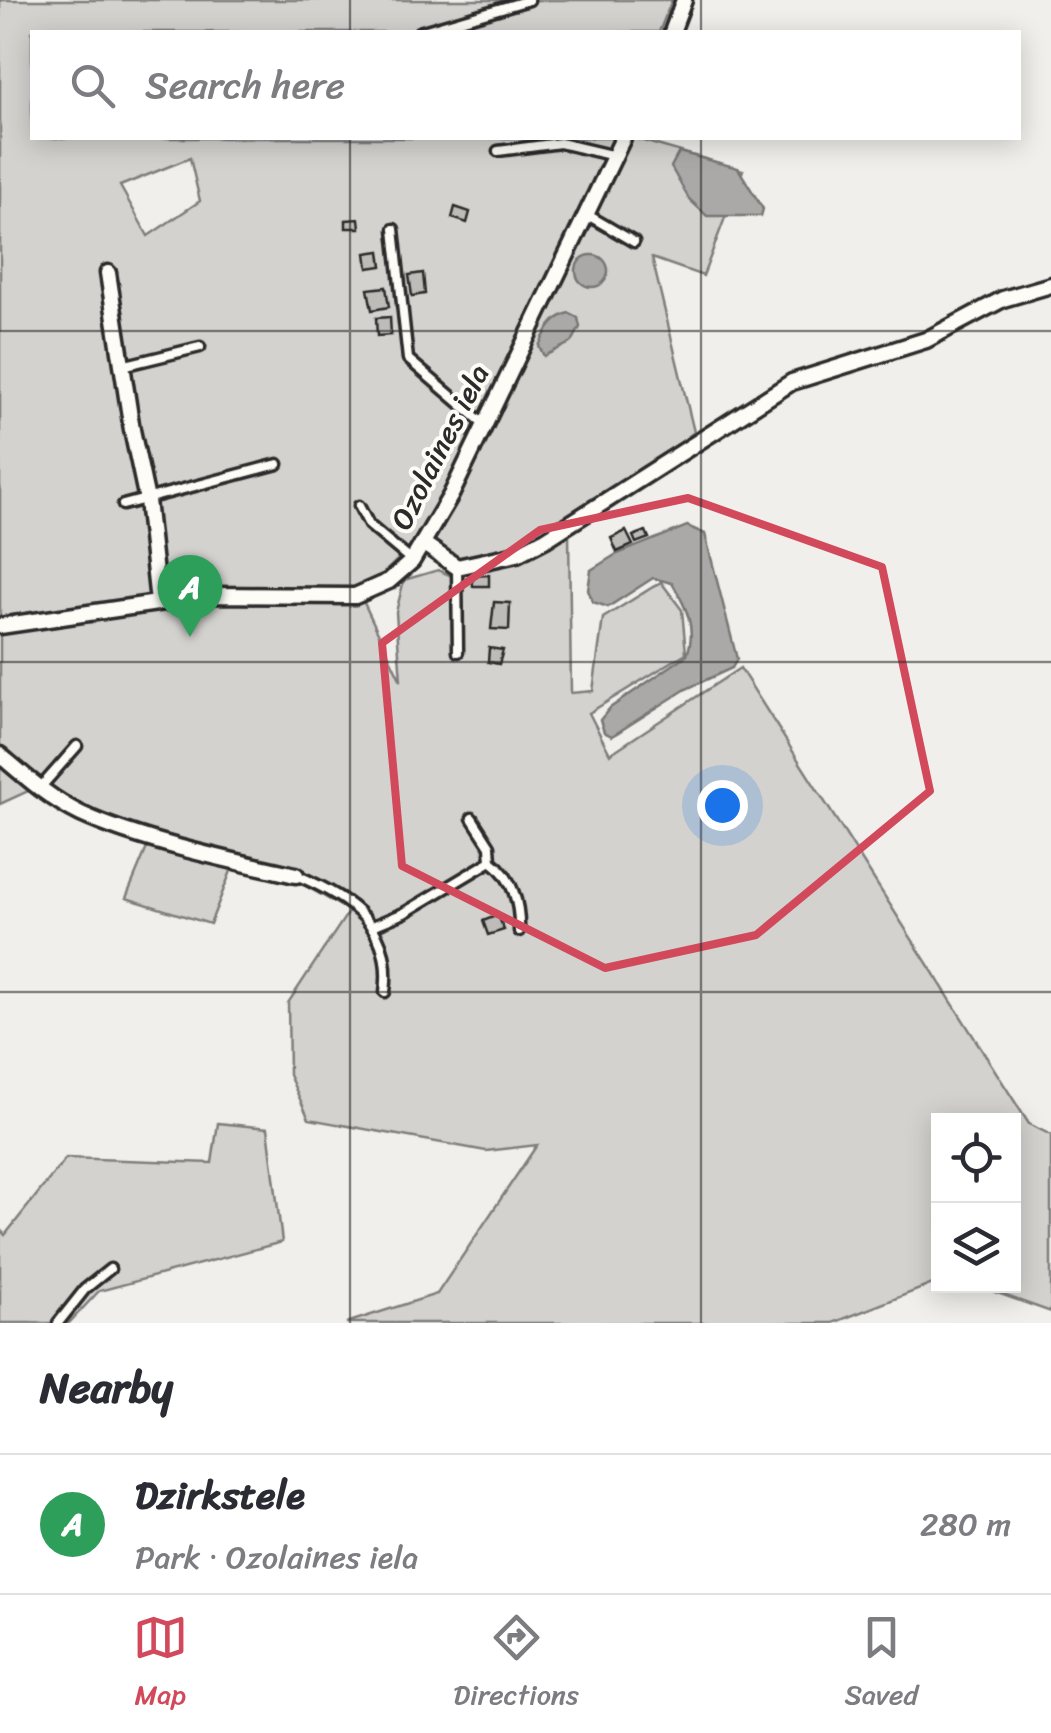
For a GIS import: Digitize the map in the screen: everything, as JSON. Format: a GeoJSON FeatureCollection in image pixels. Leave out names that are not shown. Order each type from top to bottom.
{"type":"FeatureCollection","features":[{"type":"Feature","properties":{"kind":"street"},"geometry":{"type":"LineString","coordinates":[[673,30],[684,0]]}},
{"type":"Feature","properties":{"kind":"street","name":"Ozolaines iela"},"geometry":{"type":"LineString","coordinates":[[0,626],[212,595],[354,596],[389,582],[424,544],[622,140]]}},
{"type":"Feature","properties":{"kind":"street"},"geometry":{"type":"LineString","coordinates":[[108,273],[147,500],[158,602]]}},
{"type":"Feature","properties":{"kind":"street"},"geometry":{"type":"LineString","coordinates":[[424,544],[457,567],[516,554],[546,539],[792,382],[926,340],[1003,299],[1051,285]]}},
{"type":"Feature","properties":{"kind":"street"},"geometry":{"type":"LineString","coordinates":[[0,755],[40,788],[83,815],[234,862],[296,875]]}},
{"type":"Feature","properties":{"kind":"lane"},"geometry":{"type":"LineString","coordinates":[[426,30],[529,0]]}},
{"type":"Feature","properties":{"kind":"lane"},"geometry":{"type":"LineString","coordinates":[[498,151],[560,143],[614,156]]}},
{"type":"Feature","properties":{"kind":"lane"},"geometry":{"type":"LineString","coordinates":[[586,214],[634,242]]}},
{"type":"Feature","properties":{"kind":"lane"},"geometry":{"type":"LineString","coordinates":[[394,229],[408,360],[484,424]]}},
{"type":"Feature","properties":{"kind":"lane"},"geometry":{"type":"LineString","coordinates":[[122,366],[200,348]]}},
{"type":"Feature","properties":{"kind":"lane"},"geometry":{"type":"LineString","coordinates":[[124,505],[278,464]]}},
{"type":"Feature","properties":{"kind":"lane"},"geometry":{"type":"LineString","coordinates":[[359,506],[369,526],[412,561]]}},
{"type":"Feature","properties":{"kind":"lane"},"geometry":{"type":"LineString","coordinates":[[457,567],[458,652]]}},
{"type":"Feature","properties":{"kind":"lane"},"geometry":{"type":"LineString","coordinates":[[40,788],[77,746]]}},
{"type":"Feature","properties":{"kind":"lane"},"geometry":{"type":"LineString","coordinates":[[472,818],[490,846],[491,861]]}},
{"type":"Feature","properties":{"kind":"lane"},"geometry":{"type":"LineString","coordinates":[[375,925],[404,913],[491,861]]}},
{"type":"Feature","properties":{"kind":"lane"},"geometry":{"type":"LineString","coordinates":[[491,861],[504,870],[520,908],[520,931]]}},
{"type":"Feature","properties":{"kind":"lane"},"geometry":{"type":"LineString","coordinates":[[296,875],[346,898],[375,925],[385,950],[385,992]]}},
{"type":"Feature","properties":{"kind":"lane"},"geometry":{"type":"LineString","coordinates":[[58,1323],[85,1289],[110,1269]]}},
{"type":"Feature","properties":{"kind":"highlighted area"},"geometry":{"type":"Polygon","coordinates":[[[688,498],[882,567],[930,791],[756,935],[605,968],[402,866],[382,643],[540,530],[688,498]]]}},
{"type":"Feature","properties":{"kind":"shaded area"},"geometry":{"type":"Polygon","coordinates":[[[0,0],[672,0],[660,30],[30,30],[30,140],[640,140],[743,170],[703,276],[652,258],[694,432],[569,531],[571,693],[593,691],[603,618],[661,582],[682,610],[686,653],[589,713],[610,754],[740,668],[1029,1124],[1051,1135],[1051,1312],[998,1293],[1021,1293],[1021,1113],[931,1113],[931,1285],[833,1323],[346,1323],[437,1294],[537,1145],[486,1151],[309,1119],[289,1075],[288,1003],[349,911],[297,881],[233,866],[210,924],[126,898],[149,843],[28,791],[0,804],[0,0]],[[190,158],[120,186],[148,236],[200,201],[190,158]],[[419,538],[380,577],[357,588],[401,681],[396,612],[404,580],[438,570],[452,576],[453,656],[460,566],[419,538]]]}},
{"type":"Feature","properties":{"kind":"shaded area"},"geometry":{"type":"Polygon","coordinates":[[[679,152],[738,168],[763,209],[761,216],[707,216],[689,199],[671,167],[679,152]]]}},
{"type":"Feature","properties":{"kind":"shaded area"},"geometry":{"type":"Polygon","coordinates":[[[592,255],[603,260],[608,271],[603,282],[592,287],[581,282],[576,271],[581,260],[592,255]]]}},
{"type":"Feature","properties":{"kind":"shaded area"},"geometry":{"type":"Polygon","coordinates":[[[569,313],[578,318],[580,327],[572,342],[544,356],[539,346],[547,330],[569,313]]]}},
{"type":"Feature","properties":{"kind":"shaded area"},"geometry":{"type":"Polygon","coordinates":[[[687,526],[705,534],[737,659],[732,668],[686,689],[612,736],[604,732],[600,720],[610,708],[687,655],[690,626],[672,583],[653,578],[608,607],[593,602],[588,590],[591,570],[615,555],[687,526]]]}},
{"type":"Feature","properties":{"kind":"shaded area"},"geometry":{"type":"Polygon","coordinates":[[[218,1123],[268,1128],[282,1242],[99,1291],[69,1323],[0,1323],[0,1229],[5,1235],[66,1158],[212,1163],[218,1123]]]}},
{"type":"Feature","properties":{"kind":"building"},"geometry":{"type":"Polygon","coordinates":[[[455,207],[470,212],[467,223],[452,218],[455,207]]]}},
{"type":"Feature","properties":{"kind":"building"},"geometry":{"type":"Polygon","coordinates":[[[359,219],[360,228],[346,228],[346,220],[359,219]]]}},
{"type":"Feature","properties":{"kind":"building"},"geometry":{"type":"Polygon","coordinates":[[[380,251],[382,266],[368,268],[366,253],[380,251]]]}},
{"type":"Feature","properties":{"kind":"building"},"geometry":{"type":"Polygon","coordinates":[[[423,273],[425,294],[412,296],[409,275],[423,273]]]}},
{"type":"Feature","properties":{"kind":"building"},"geometry":{"type":"Polygon","coordinates":[[[386,287],[389,307],[372,310],[368,289],[386,287]]]}},
{"type":"Feature","properties":{"kind":"building"},"geometry":{"type":"Polygon","coordinates":[[[390,317],[391,335],[377,336],[376,318],[390,317]]]}},
{"type":"Feature","properties":{"kind":"building"},"geometry":{"type":"Polygon","coordinates":[[[626,531],[633,545],[617,552],[611,538],[626,531]]]}},
{"type":"Feature","properties":{"kind":"building"},"geometry":{"type":"Polygon","coordinates":[[[646,531],[649,538],[636,543],[633,536],[646,531]]]}},
{"type":"Feature","properties":{"kind":"building"},"geometry":{"type":"Polygon","coordinates":[[[489,575],[489,586],[473,586],[472,576],[489,575]]]}},
{"type":"Feature","properties":{"kind":"building"},"geometry":{"type":"Polygon","coordinates":[[[494,602],[510,603],[509,630],[491,629],[494,602]]]}},
{"type":"Feature","properties":{"kind":"building"},"geometry":{"type":"Polygon","coordinates":[[[489,648],[503,650],[499,664],[488,662],[489,648]]]}},
{"type":"Feature","properties":{"kind":"building"},"geometry":{"type":"Polygon","coordinates":[[[498,915],[504,930],[488,935],[483,921],[498,915]]]}},
{"type":"Feature","properties":{"kind":"place","name":"Dzirkstele"},"geometry":{"type":"Point","coordinates":[190,637]}}]}
